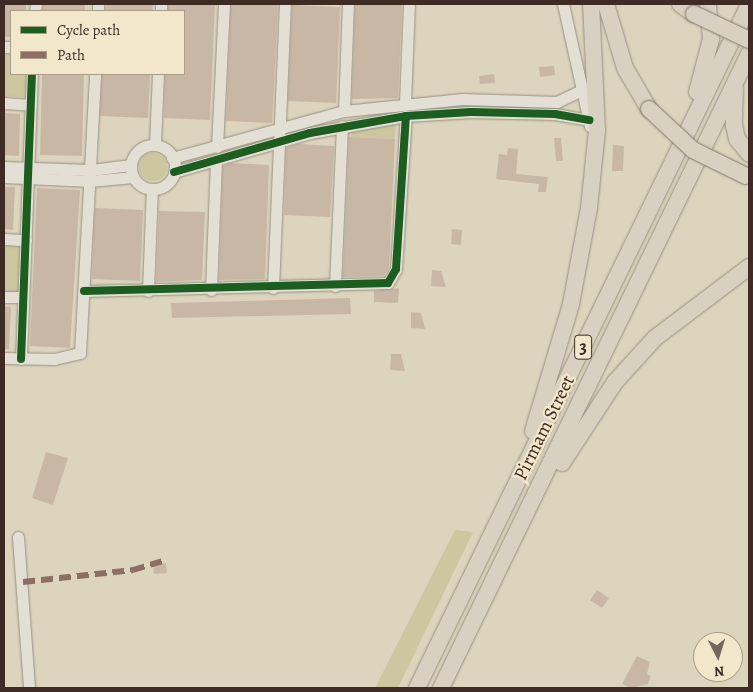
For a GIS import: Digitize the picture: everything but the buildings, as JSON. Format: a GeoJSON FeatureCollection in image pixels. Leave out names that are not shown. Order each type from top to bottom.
{"type":"FeatureCollection","features":[{"type":"Feature","properties":{"kind":"highway"},"geometry":{"type":"LineString","coordinates":[[531,458],[530,440],[558,355],[582,254],[593,164],[598,82],[591,4]]}},
{"type":"Feature","properties":{"kind":"highway"},"geometry":{"type":"LineString","coordinates":[[606,4],[625,68],[649,109],[693,150],[748,176]]}},
{"type":"Feature","properties":{"kind":"highway"},"geometry":{"type":"LineString","coordinates":[[680,4],[694,14],[749,40]]}},
{"type":"Feature","properties":{"kind":"highway"},"geometry":{"type":"LineString","coordinates":[[695,115],[710,39],[708,4]]}},
{"type":"Feature","properties":{"kind":"highway","name":"Pirmam Street"},"geometry":{"type":"LineString","coordinates":[[417,688],[531,458],[749,6]]}},
{"type":"Feature","properties":{"kind":"highway","name":"Pirmam Street"},"geometry":{"type":"LineString","coordinates":[[441,688],[749,54]]}},
{"type":"Feature","properties":{"kind":"highway"},"geometry":{"type":"LineString","coordinates":[[734,85],[734,125],[749,154]]}},
{"type":"Feature","properties":{"kind":"highway"},"geometry":{"type":"LineString","coordinates":[[543,479],[559,468],[616,382],[655,338],[749,267]]}},
{"type":"Feature","properties":{"kind":"street"},"geometry":{"type":"LineString","coordinates":[[217,147],[224,4]]}},
{"type":"Feature","properties":{"kind":"street"},"geometry":{"type":"LineString","coordinates":[[272,288],[285,4]]}},
{"type":"Feature","properties":{"kind":"street"},"geometry":{"type":"LineString","coordinates":[[344,112],[348,4]]}},
{"type":"Feature","properties":{"kind":"street"},"geometry":{"type":"LineString","coordinates":[[405,103],[410,4]]}},
{"type":"Feature","properties":{"kind":"street"},"geometry":{"type":"LineString","coordinates":[[563,4],[584,90],[593,164]]}},
{"type":"Feature","properties":{"kind":"street"},"geometry":{"type":"LineString","coordinates":[[21,359],[32,75]]}},
{"type":"Feature","properties":{"kind":"street"},"geometry":{"type":"LineString","coordinates":[[4,358],[54,359],[80,353],[95,75]]}},
{"type":"Feature","properties":{"kind":"street"},"geometry":{"type":"LineString","coordinates":[[155,145],[158,75]]}},
{"type":"Feature","properties":{"kind":"street"},"geometry":{"type":"LineString","coordinates":[[172,158],[217,147],[280,127],[344,112],[405,103],[557,102],[584,90]]}},
{"type":"Feature","properties":{"kind":"street"},"geometry":{"type":"LineString","coordinates":[[4,103],[31,104]]}},
{"type":"Feature","properties":{"kind":"street"},"geometry":{"type":"LineString","coordinates":[[174,172],[342,126],[406,116],[471,112],[555,114],[589,120]]}},
{"type":"Feature","properties":{"kind":"street"},"geometry":{"type":"LineString","coordinates":[[84,291],[211,290],[384,284],[395,276],[406,116]]}},
{"type":"Feature","properties":{"kind":"street"},"geometry":{"type":"LineString","coordinates":[[335,286],[342,126]]}},
{"type":"Feature","properties":{"kind":"street"},"geometry":{"type":"LineString","coordinates":[[132,171],[139,151],[155,145]]}},
{"type":"Feature","properties":{"kind":"street"},"geometry":{"type":"LineString","coordinates":[[152,189],[165,186],[174,172],[172,158],[155,145]]}},
{"type":"Feature","properties":{"kind":"street"},"geometry":{"type":"LineString","coordinates":[[211,290],[216,161]]}},
{"type":"Feature","properties":{"kind":"street"},"geometry":{"type":"LineString","coordinates":[[4,167],[29,173]]}},
{"type":"Feature","properties":{"kind":"street"},"geometry":{"type":"LineString","coordinates":[[4,177],[29,173],[91,175],[132,171],[152,189]]}},
{"type":"Feature","properties":{"kind":"street"},"geometry":{"type":"LineString","coordinates":[[148,291],[152,189]]}},
{"type":"Feature","properties":{"kind":"street"},"geometry":{"type":"LineString","coordinates":[[4,239],[26,240]]}},
{"type":"Feature","properties":{"kind":"street"},"geometry":{"type":"LineString","coordinates":[[4,296],[23,298]]}},
{"type":"Feature","properties":{"kind":"street"},"geometry":{"type":"LineString","coordinates":[[18,537],[29,688]]}},
{"type":"Feature","properties":{"kind":"shaded area"},"geometry":{"type":"Polygon","coordinates":[[[4,54],[10,54],[10,75],[27,75],[26,97],[4,96],[4,54]]]}},
{"type":"Feature","properties":{"kind":"shaded area"},"geometry":{"type":"Polygon","coordinates":[[[396,123],[395,139],[351,137],[351,131],[396,123]]]}},
{"type":"Feature","properties":{"kind":"shaded area"},"geometry":{"type":"Polygon","coordinates":[[[153,153],[163,157],[167,167],[163,177],[153,181],[143,177],[139,167],[143,157],[153,153]]]}},
{"type":"Feature","properties":{"kind":"shaded area"},"geometry":{"type":"Polygon","coordinates":[[[4,245],[20,246],[18,293],[4,292],[4,245]]]}},
{"type":"Feature","properties":{"kind":"shaded area"},"geometry":{"type":"Polygon","coordinates":[[[455,530],[473,532],[398,688],[375,688],[455,530]]]}},
{"type":"Feature","properties":{"kind":"marked path"},"geometry":{"type":"LineString","coordinates":[[23,582],[133,570],[165,560]]}},
{"type":"Feature","properties":{"kind":"cycle path"},"geometry":{"type":"LineString","coordinates":[[21,359],[32,75]]}},
{"type":"Feature","properties":{"kind":"cycle path"},"geometry":{"type":"LineString","coordinates":[[174,172],[310,133],[406,116],[471,112],[555,114],[589,120]]}},
{"type":"Feature","properties":{"kind":"cycle path"},"geometry":{"type":"LineString","coordinates":[[84,291],[388,283],[396,269],[406,116]]}}]}
